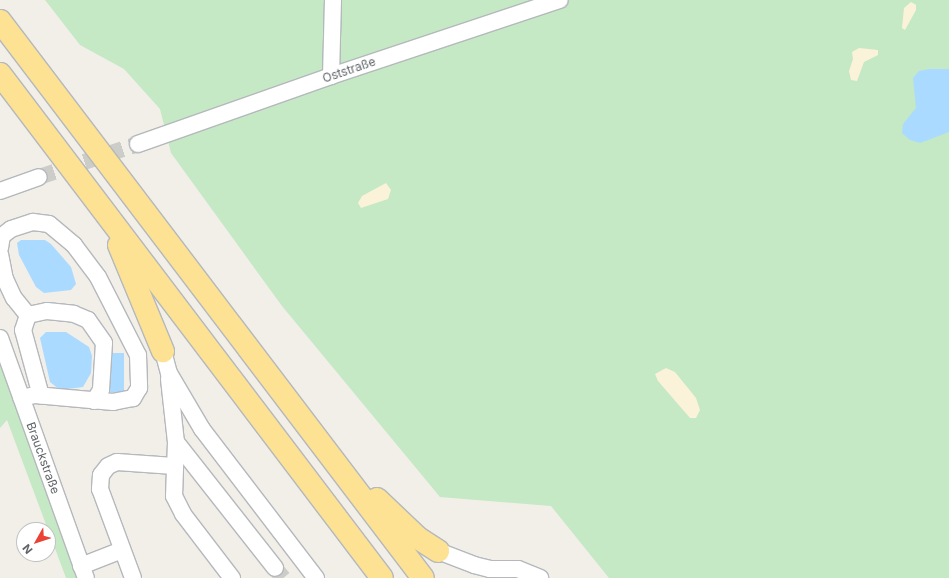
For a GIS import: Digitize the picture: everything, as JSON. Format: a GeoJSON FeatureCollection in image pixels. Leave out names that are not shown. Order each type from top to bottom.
{"type":"FeatureCollection","features":[{"type":"Feature","properties":{"kind":"highway"},"geometry":{"type":"LineString","coordinates":[[0,21],[423,578]]}},
{"type":"Feature","properties":{"kind":"highway"},"geometry":{"type":"LineString","coordinates":[[0,74],[382,578]]}},
{"type":"Feature","properties":{"kind":"highway"},"geometry":{"type":"LineString","coordinates":[[107,216],[163,351]]}},
{"type":"Feature","properties":{"kind":"highway"},"geometry":{"type":"LineString","coordinates":[[336,462],[418,538],[438,551]]}},
{"type":"Feature","properties":{"kind":"street"},"geometry":{"type":"LineString","coordinates":[[331,76],[333,0]]}},
{"type":"Feature","properties":{"kind":"street","name":"Oststraße"},"geometry":{"type":"LineString","coordinates":[[138,144],[331,76],[560,0]]}},
{"type":"Feature","properties":{"kind":"street"},"geometry":{"type":"LineString","coordinates":[[0,191],[39,177]]}},
{"type":"Feature","properties":{"kind":"street"},"geometry":{"type":"LineString","coordinates":[[0,248],[2,236],[11,229],[33,222],[49,224],[74,245],[98,277],[138,355],[139,388],[133,398],[113,402],[41,396],[21,398]]}},
{"type":"Feature","properties":{"kind":"street"},"geometry":{"type":"LineString","coordinates":[[0,254],[5,279],[14,298],[28,315]]}},
{"type":"Feature","properties":{"kind":"street"},"geometry":{"type":"LineString","coordinates":[[28,315],[47,311],[74,314],[88,320],[104,343],[100,390],[94,400]]}},
{"type":"Feature","properties":{"kind":"street"},"geometry":{"type":"LineString","coordinates":[[28,315],[23,330],[41,396]]}},
{"type":"Feature","properties":{"kind":"street"},"geometry":{"type":"LineString","coordinates":[[100,338],[122,325]]}},
{"type":"Feature","properties":{"kind":"street","name":"Brauckstraße"},"geometry":{"type":"LineString","coordinates":[[0,338],[84,572]]}},
{"type":"Feature","properties":{"kind":"street"},"geometry":{"type":"LineString","coordinates":[[163,351],[169,373],[176,442],[174,496],[183,514],[232,578]]}},
{"type":"Feature","properties":{"kind":"street"},"geometry":{"type":"LineString","coordinates":[[169,373],[202,429],[316,578]]}},
{"type":"Feature","properties":{"kind":"street"},"geometry":{"type":"LineString","coordinates":[[176,442],[276,568]]}},
{"type":"Feature","properties":{"kind":"street"},"geometry":{"type":"LineString","coordinates":[[133,578],[100,489],[100,475],[108,466],[117,462],[174,466]]}},
{"type":"Feature","properties":{"kind":"street"},"geometry":{"type":"LineString","coordinates":[[84,572],[122,550]]}},
{"type":"Feature","properties":{"kind":"street"},"geometry":{"type":"LineString","coordinates":[[438,551],[492,573],[518,569],[540,578]]}},
{"type":"Feature","properties":{"kind":"green space"},"geometry":{"type":"Polygon","coordinates":[[[45,0],[949,0],[949,578],[609,578],[551,506],[440,497],[282,306],[171,153],[160,109],[124,69],[80,45],[45,0]]]}},
{"type":"Feature","properties":{"kind":"green space"},"geometry":{"type":"Polygon","coordinates":[[[0,352],[86,578],[66,578],[56,551],[56,522],[45,522],[7,420],[0,428],[0,352]]]}},
{"type":"Feature","properties":{"kind":"sand"},"geometry":{"type":"Polygon","coordinates":[[[911,2],[916,5],[916,10],[905,30],[902,28],[904,8],[911,2]]]}},
{"type":"Feature","properties":{"kind":"sand"},"geometry":{"type":"Polygon","coordinates":[[[859,48],[878,50],[878,55],[864,62],[857,81],[851,80],[849,71],[853,59],[852,52],[859,48]]]}},
{"type":"Feature","properties":{"kind":"sand"},"geometry":{"type":"Polygon","coordinates":[[[386,183],[391,190],[388,199],[361,208],[358,203],[362,196],[386,183]]]}},
{"type":"Feature","properties":{"kind":"sand"},"geometry":{"type":"Polygon","coordinates":[[[666,368],[675,372],[696,398],[700,410],[696,418],[690,418],[658,381],[655,374],[666,368]]]}},
{"type":"Feature","properties":{"kind":"water"},"geometry":{"type":"Polygon","coordinates":[[[929,69],[949,69],[949,132],[920,143],[910,140],[902,133],[903,124],[916,108],[913,78],[919,71],[929,69]]]}},
{"type":"Feature","properties":{"kind":"water"},"geometry":{"type":"Polygon","coordinates":[[[21,240],[45,240],[51,244],[71,267],[76,284],[71,290],[44,293],[36,287],[19,255],[17,243],[21,240]]]}},
{"type":"Feature","properties":{"kind":"water"},"geometry":{"type":"Polygon","coordinates":[[[46,332],[66,332],[89,347],[92,356],[91,373],[83,387],[60,390],[50,382],[40,338],[46,332]]]}},
{"type":"Feature","properties":{"kind":"water"},"geometry":{"type":"Polygon","coordinates":[[[110,353],[124,353],[124,392],[110,392],[110,353]]]}},
{"type":"Feature","properties":{"kind":"tunnel"},"geometry":{"type":"LineString","coordinates":[[39,177],[138,144]]}},
{"type":"Feature","properties":{"kind":"tunnel"},"geometry":{"type":"LineString","coordinates":[[275,568],[283,578]]}}]}
